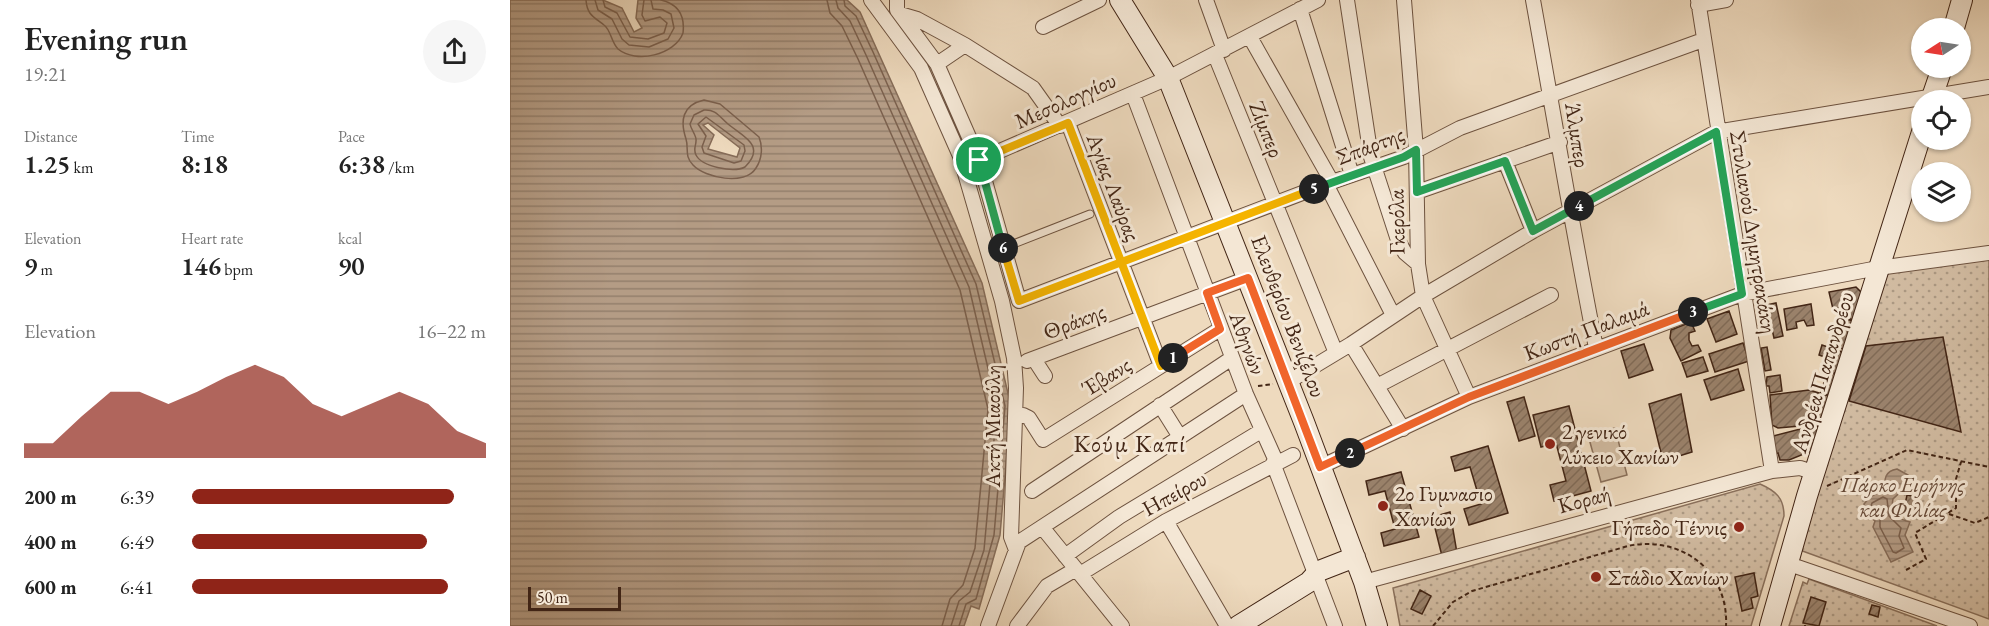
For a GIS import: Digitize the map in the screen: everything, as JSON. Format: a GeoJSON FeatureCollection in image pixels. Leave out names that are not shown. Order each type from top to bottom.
{"type":"FeatureCollection","features":[{"type":"Feature","properties":{"kind":"main road","name":"Ελευθερίου Βενιζέλου"},"geometry":{"type":"LineString","coordinates":[[1120,0],[1167,78],[1227,224],[1355,557],[1376,626]]}},
{"type":"Feature","properties":{"kind":"main road"},"geometry":{"type":"LineString","coordinates":[[1956,18],[1962,0]]}},
{"type":"Feature","properties":{"kind":"main road","name":"Ανδρέα Παπανδρέου"},"geometry":{"type":"LineString","coordinates":[[1770,626],[1807,496],[1916,150]]}},
{"type":"Feature","properties":{"kind":"main road"},"geometry":{"type":"LineString","coordinates":[[1238,626],[1319,571],[1355,557]]}},
{"type":"Feature","properties":{"kind":"street","name":"Ακτή Μιαούλη"},"geometry":{"type":"LineString","coordinates":[[871,0],[921,68],[960,156],[1002,301],[1015,368],[1016,415],[1011,537],[1016,550],[988,626]]}},
{"type":"Feature","properties":{"kind":"street"},"geometry":{"type":"LineString","coordinates":[[1043,27],[1099,0]]}},
{"type":"Feature","properties":{"kind":"street","name":"Ζίμπερ"},"geometry":{"type":"LineString","coordinates":[[1206,0],[1219,52],[1275,205],[1336,352]]}},
{"type":"Feature","properties":{"kind":"street","name":"Μεσολογγίου"},"geometry":{"type":"LineString","coordinates":[[979,160],[1167,78],[1318,0]]}},
{"type":"Feature","properties":{"kind":"street"},"geometry":{"type":"LineString","coordinates":[[1347,0],[1374,166],[1398,240],[1405,253],[1418,264]]}},
{"type":"Feature","properties":{"kind":"street","name":"Γκερόλα"},"geometry":{"type":"LineString","coordinates":[[1404,0],[1416,150],[1418,264],[1423,296],[1469,397]]}},
{"type":"Feature","properties":{"kind":"street","name":"Άλμπερ"},"geometry":{"type":"LineString","coordinates":[[1533,0],[1560,142],[1569,211],[1596,348]]}},
{"type":"Feature","properties":{"kind":"street"},"geometry":{"type":"LineString","coordinates":[[1698,3],[1726,0]]}},
{"type":"Feature","properties":{"kind":"street","name":"Στυλιανού Δημητρακάκη"},"geometry":{"type":"LineString","coordinates":[[1698,3],[1716,132],[1772,471]]}},
{"type":"Feature","properties":{"kind":"street"},"geometry":{"type":"LineString","coordinates":[[897,6],[937,64],[979,160],[1003,248]]}},
{"type":"Feature","properties":{"kind":"street","name":"Αγίας Λαύρας"},"geometry":{"type":"LineString","coordinates":[[897,6],[1033,88],[1064,124],[1161,366]]}},
{"type":"Feature","properties":{"kind":"street"},"geometry":{"type":"LineString","coordinates":[[1300,9],[1352,175]]}},
{"type":"Feature","properties":{"kind":"street"},"geometry":{"type":"LineString","coordinates":[[1250,37],[1329,183],[1394,315]]}},
{"type":"Feature","properties":{"kind":"street","name":"Σπάρτης"},"geometry":{"type":"LineString","coordinates":[[1003,248],[1019,301],[1227,224],[1374,166],[1404,157],[1460,128],[1703,40]]}},
{"type":"Feature","properties":{"kind":"street"},"geometry":{"type":"LineString","coordinates":[[937,64],[965,45]]}},
{"type":"Feature","properties":{"kind":"street"},"geometry":{"type":"LineString","coordinates":[[1971,90],[1989,87]]}},
{"type":"Feature","properties":{"kind":"street","name":"Αθηνών"},"geometry":{"type":"LineString","coordinates":[[1133,93],[1220,329],[1275,462],[1335,626]]}},
{"type":"Feature","properties":{"kind":"street"},"geometry":{"type":"LineString","coordinates":[[1288,382],[1423,296],[1533,231],[1716,132],[1911,101]]}},
{"type":"Feature","properties":{"kind":"street"},"geometry":{"type":"LineString","coordinates":[[1417,192],[1560,142]]}},
{"type":"Feature","properties":{"kind":"street"},"geometry":{"type":"LineString","coordinates":[[1505,161],[1533,231]]}},
{"type":"Feature","properties":{"kind":"street","name":"Κωστή Παλαμά"},"geometry":{"type":"LineString","coordinates":[[1320,467],[1469,397],[1742,294],[1878,268],[1989,253]]}},
{"type":"Feature","properties":{"kind":"street","name":"Θράκης"},"geometry":{"type":"LineString","coordinates":[[1045,376],[1031,360],[1248,278]]}},
{"type":"Feature","properties":{"kind":"street"},"geometry":{"type":"LineString","coordinates":[[1377,386],[1551,295]]}},
{"type":"Feature","properties":{"kind":"street","name":"Έβανς"},"geometry":{"type":"LineString","coordinates":[[1023,415],[1029,418],[1043,440],[1220,329]]}},
{"type":"Feature","properties":{"kind":"street"},"geometry":{"type":"LineString","coordinates":[[1351,344],[1403,429]]}},
{"type":"Feature","properties":{"kind":"street"},"geometry":{"type":"LineString","coordinates":[[1032,491],[1232,358]]}},
{"type":"Feature","properties":{"kind":"street"},"geometry":{"type":"LineString","coordinates":[[1016,550],[1019,542],[1246,394]]}},
{"type":"Feature","properties":{"kind":"street"},"geometry":{"type":"LineString","coordinates":[[1160,405],[1180,437]]}},
{"type":"Feature","properties":{"kind":"street"},"geometry":{"type":"LineString","coordinates":[[1065,556],[1119,517],[1261,431]]}},
{"type":"Feature","properties":{"kind":"street","name":"Ηπείρου"},"geometry":{"type":"LineString","coordinates":[[1017,626],[1047,586],[1078,572],[1166,521],[1293,454]]}},
{"type":"Feature","properties":{"kind":"street","name":"Κοραή"},"geometry":{"type":"LineString","coordinates":[[1364,582],[1772,471],[1800,468],[1816,473]]}},
{"type":"Feature","properties":{"kind":"street"},"geometry":{"type":"LineString","coordinates":[[1166,521],[1227,626]]}},
{"type":"Feature","properties":{"kind":"street"},"geometry":{"type":"LineString","coordinates":[[1042,527],[1122,626]]}},
{"type":"Feature","properties":{"kind":"street"},"geometry":{"type":"LineString","coordinates":[[1789,564],[1970,626]]}},
{"type":"Feature","properties":{"kind":"lane"},"geometry":{"type":"LineString","coordinates":[[1003,248],[1090,213]]}},
{"type":"Feature","properties":{"kind":"path"},"geometry":{"type":"LineString","coordinates":[[1807,496],[1907,450],[1989,467]]}},
{"type":"Feature","properties":{"kind":"path"},"geometry":{"type":"LineString","coordinates":[[1906,570],[1926,559],[1915,533],[1956,508],[1956,479],[1961,462]]}},
{"type":"Feature","properties":{"kind":"path"},"geometry":{"type":"LineString","coordinates":[[1948,514],[1976,523],[1989,516]]}},
{"type":"Feature","properties":{"kind":"path"},"geometry":{"type":"LineString","coordinates":[[1433,626],[1453,602],[1472,591],[1628,546],[1650,543],[1683,550],[1709,571],[1724,601],[1726,626]]}},
{"type":"Feature","properties":{"kind":"green space","name":"Πάρκο Ειρήνης και Φιλίας"},"geometry":{"type":"Polygon","coordinates":[[[1989,259],[1989,619],[1797,549],[1883,269],[1989,259]]]}},
{"type":"Feature","properties":{"kind":"green space"},"geometry":{"type":"Polygon","coordinates":[[[1615,428],[1627,475],[1601,482],[1588,435],[1615,428]]]}},
{"type":"Feature","properties":{"kind":"green space","name":"Στάδιο Χανίων"},"geometry":{"type":"Polygon","coordinates":[[[1760,484],[1770,489],[1781,500],[1784,516],[1751,626],[1400,626],[1393,588],[1760,484]]]}},
{"type":"Feature","properties":{"kind":"green space"},"geometry":{"type":"Polygon","coordinates":[[[1809,579],[1937,626],[1789,626],[1803,582],[1807,584],[1809,579]]]}},
{"type":"Feature","properties":{"kind":"water"},"geometry":{"type":"Polygon","coordinates":[[[510,0],[603,0],[622,8],[634,32],[642,28],[636,18],[638,0],[847,0],[860,12],[982,283],[1011,406],[1000,535],[979,609],[971,606],[964,626],[510,626],[510,0]],[[708,123],[703,125],[714,135],[708,149],[737,157],[740,148],[708,123]]]}},
{"type":"Feature","properties":{"kind":"water"},"geometry":{"type":"Polygon","coordinates":[[[1897,469],[1908,475],[1909,484],[1893,499],[1893,508],[1898,517],[1910,522],[1905,535],[1913,552],[1891,562],[1873,527],[1875,521],[1866,514],[1864,504],[1870,497],[1885,489],[1886,476],[1897,469]]]}},
{"type":"Feature","properties":{"kind":"building"},"geometry":{"type":"Polygon","coordinates":[[[1856,287],[1865,296],[1860,321],[1845,318],[1848,306],[1833,309],[1829,292],[1856,287]]]}},
{"type":"Feature","properties":{"kind":"building"},"geometry":{"type":"Polygon","coordinates":[[[1776,303],[1783,336],[1774,338],[1772,329],[1762,331],[1757,307],[1776,303]]]}},
{"type":"Feature","properties":{"kind":"building"},"geometry":{"type":"Polygon","coordinates":[[[1811,304],[1814,325],[1807,326],[1804,320],[1796,322],[1797,328],[1787,330],[1784,309],[1811,304]]]}},
{"type":"Feature","properties":{"kind":"building"},"geometry":{"type":"Polygon","coordinates":[[[1729,311],[1737,334],[1716,342],[1707,319],[1729,311]]]}},
{"type":"Feature","properties":{"kind":"building"},"geometry":{"type":"Polygon","coordinates":[[[1840,317],[1859,323],[1851,351],[1832,346],[1840,317]]]}},
{"type":"Feature","properties":{"kind":"building"},"geometry":{"type":"Polygon","coordinates":[[[1691,322],[1695,331],[1689,333],[1689,340],[1692,346],[1698,345],[1701,351],[1681,361],[1670,338],[1671,330],[1691,322]]]}},
{"type":"Feature","properties":{"kind":"building"},"geometry":{"type":"Polygon","coordinates":[[[1943,337],[1961,432],[1849,401],[1866,346],[1943,337]]]}},
{"type":"Feature","properties":{"kind":"building"},"geometry":{"type":"Polygon","coordinates":[[[1743,343],[1749,361],[1715,372],[1709,354],[1743,343]]]}},
{"type":"Feature","properties":{"kind":"building"},"geometry":{"type":"Polygon","coordinates":[[[1644,344],[1653,370],[1629,378],[1621,351],[1644,344]]]}},
{"type":"Feature","properties":{"kind":"building"},"geometry":{"type":"Polygon","coordinates":[[[1822,345],[1848,354],[1841,375],[1832,372],[1836,361],[1819,355],[1822,345]]]}},
{"type":"Feature","properties":{"kind":"building"},"geometry":{"type":"Polygon","coordinates":[[[1767,347],[1771,370],[1765,371],[1761,348],[1767,347]]]}},
{"type":"Feature","properties":{"kind":"building"},"geometry":{"type":"Polygon","coordinates":[[[1703,357],[1708,371],[1687,377],[1682,363],[1703,357]]]}},
{"type":"Feature","properties":{"kind":"building"},"geometry":{"type":"Polygon","coordinates":[[[1738,369],[1744,390],[1711,400],[1704,380],[1738,369]]]}},
{"type":"Feature","properties":{"kind":"building"},"geometry":{"type":"Polygon","coordinates":[[[1827,372],[1843,376],[1836,397],[1821,393],[1827,372]]]}},
{"type":"Feature","properties":{"kind":"building"},"geometry":{"type":"Polygon","coordinates":[[[1780,375],[1782,391],[1770,393],[1769,386],[1766,386],[1767,377],[1780,375]]]}},
{"type":"Feature","properties":{"kind":"building"},"geometry":{"type":"Polygon","coordinates":[[[1809,390],[1836,398],[1824,428],[1811,425],[1778,428],[1772,425],[1770,395],[1809,390]]]}},
{"type":"Feature","properties":{"kind":"building"},"geometry":{"type":"Polygon","coordinates":[[[1681,394],[1692,452],[1663,461],[1649,404],[1681,394]]]}},
{"type":"Feature","properties":{"kind":"building"},"geometry":{"type":"Polygon","coordinates":[[[1524,397],[1535,436],[1519,441],[1507,402],[1524,397]]]}},
{"type":"Feature","properties":{"kind":"building"},"geometry":{"type":"Polygon","coordinates":[[[1569,406],[1591,491],[1554,501],[1550,485],[1566,481],[1556,443],[1541,447],[1533,415],[1569,406]]]}},
{"type":"Feature","properties":{"kind":"building"},"geometry":{"type":"Polygon","coordinates":[[[1808,427],[1825,433],[1811,454],[1811,451],[1789,460],[1780,460],[1778,453],[1775,454],[1773,436],[1808,427]]]}},
{"type":"Feature","properties":{"kind":"building"},"geometry":{"type":"Polygon","coordinates":[[[1488,446],[1508,513],[1469,525],[1464,509],[1481,504],[1470,467],[1455,471],[1451,457],[1488,446]]]}},
{"type":"Feature","properties":{"kind":"building"},"geometry":{"type":"Polygon","coordinates":[[[1401,472],[1419,537],[1384,546],[1381,533],[1395,529],[1385,491],[1369,495],[1366,481],[1401,472]]]}},
{"type":"Feature","properties":{"kind":"building"},"geometry":{"type":"Polygon","coordinates":[[[1907,495],[1918,497],[1914,517],[1903,514],[1907,495]]]}},
{"type":"Feature","properties":{"kind":"building"},"geometry":{"type":"Polygon","coordinates":[[[1450,512],[1457,553],[1442,556],[1435,528],[1439,527],[1436,516],[1450,512]]]}},
{"type":"Feature","properties":{"kind":"building"},"geometry":{"type":"Polygon","coordinates":[[[1754,573],[1758,596],[1751,598],[1753,608],[1742,611],[1735,577],[1754,573]]]}},
{"type":"Feature","properties":{"kind":"building"},"geometry":{"type":"Polygon","coordinates":[[[1420,590],[1431,596],[1422,614],[1411,609],[1420,590]]]}},
{"type":"Feature","properties":{"kind":"building"},"geometry":{"type":"Polygon","coordinates":[[[1811,597],[1826,602],[1819,626],[1803,623],[1811,597]]]}},
{"type":"Feature","properties":{"kind":"building"},"geometry":{"type":"Polygon","coordinates":[[[1872,605],[1880,607],[1878,617],[1869,614],[1872,605]]]}},
{"type":"Feature","properties":{"kind":"place","name":"2 γενικό λύκειο Χανίων"},"geometry":{"type":"Point","coordinates":[1550,444]}},
{"type":"Feature","properties":{"kind":"place","name":"2ο Γυμνασιο Χανίων"},"geometry":{"type":"Point","coordinates":[1383,506]}},
{"type":"Feature","properties":{"kind":"place","name":"Γήπεδο Τέννις"},"geometry":{"type":"Point","coordinates":[1739,527]}},
{"type":"Feature","properties":{"kind":"place","name":"Στάδιο Χανίων"},"geometry":{"type":"Point","coordinates":[1596,577]}},
{"type":"Feature","properties":{"kind":"district","name":"Κούμ Καπί"},"geometry":{"type":"Point","coordinates":[1130,444]}},
{"type":"Feature","properties":{"kind":"route"},"geometry":{"type":"LineString","coordinates":[[979,160],[1019,301],[1121,263],[1227,224],[1374,166],[1404,157],[1416,150],[1417,192],[1505,161],[1533,231],[1716,132],[1742,294],[1469,397],[1320,467],[1248,278],[1207,293],[1220,329],[1161,366],[1142,318],[1121,263],[1100,209],[1068,123],[979,160]]}}]}
